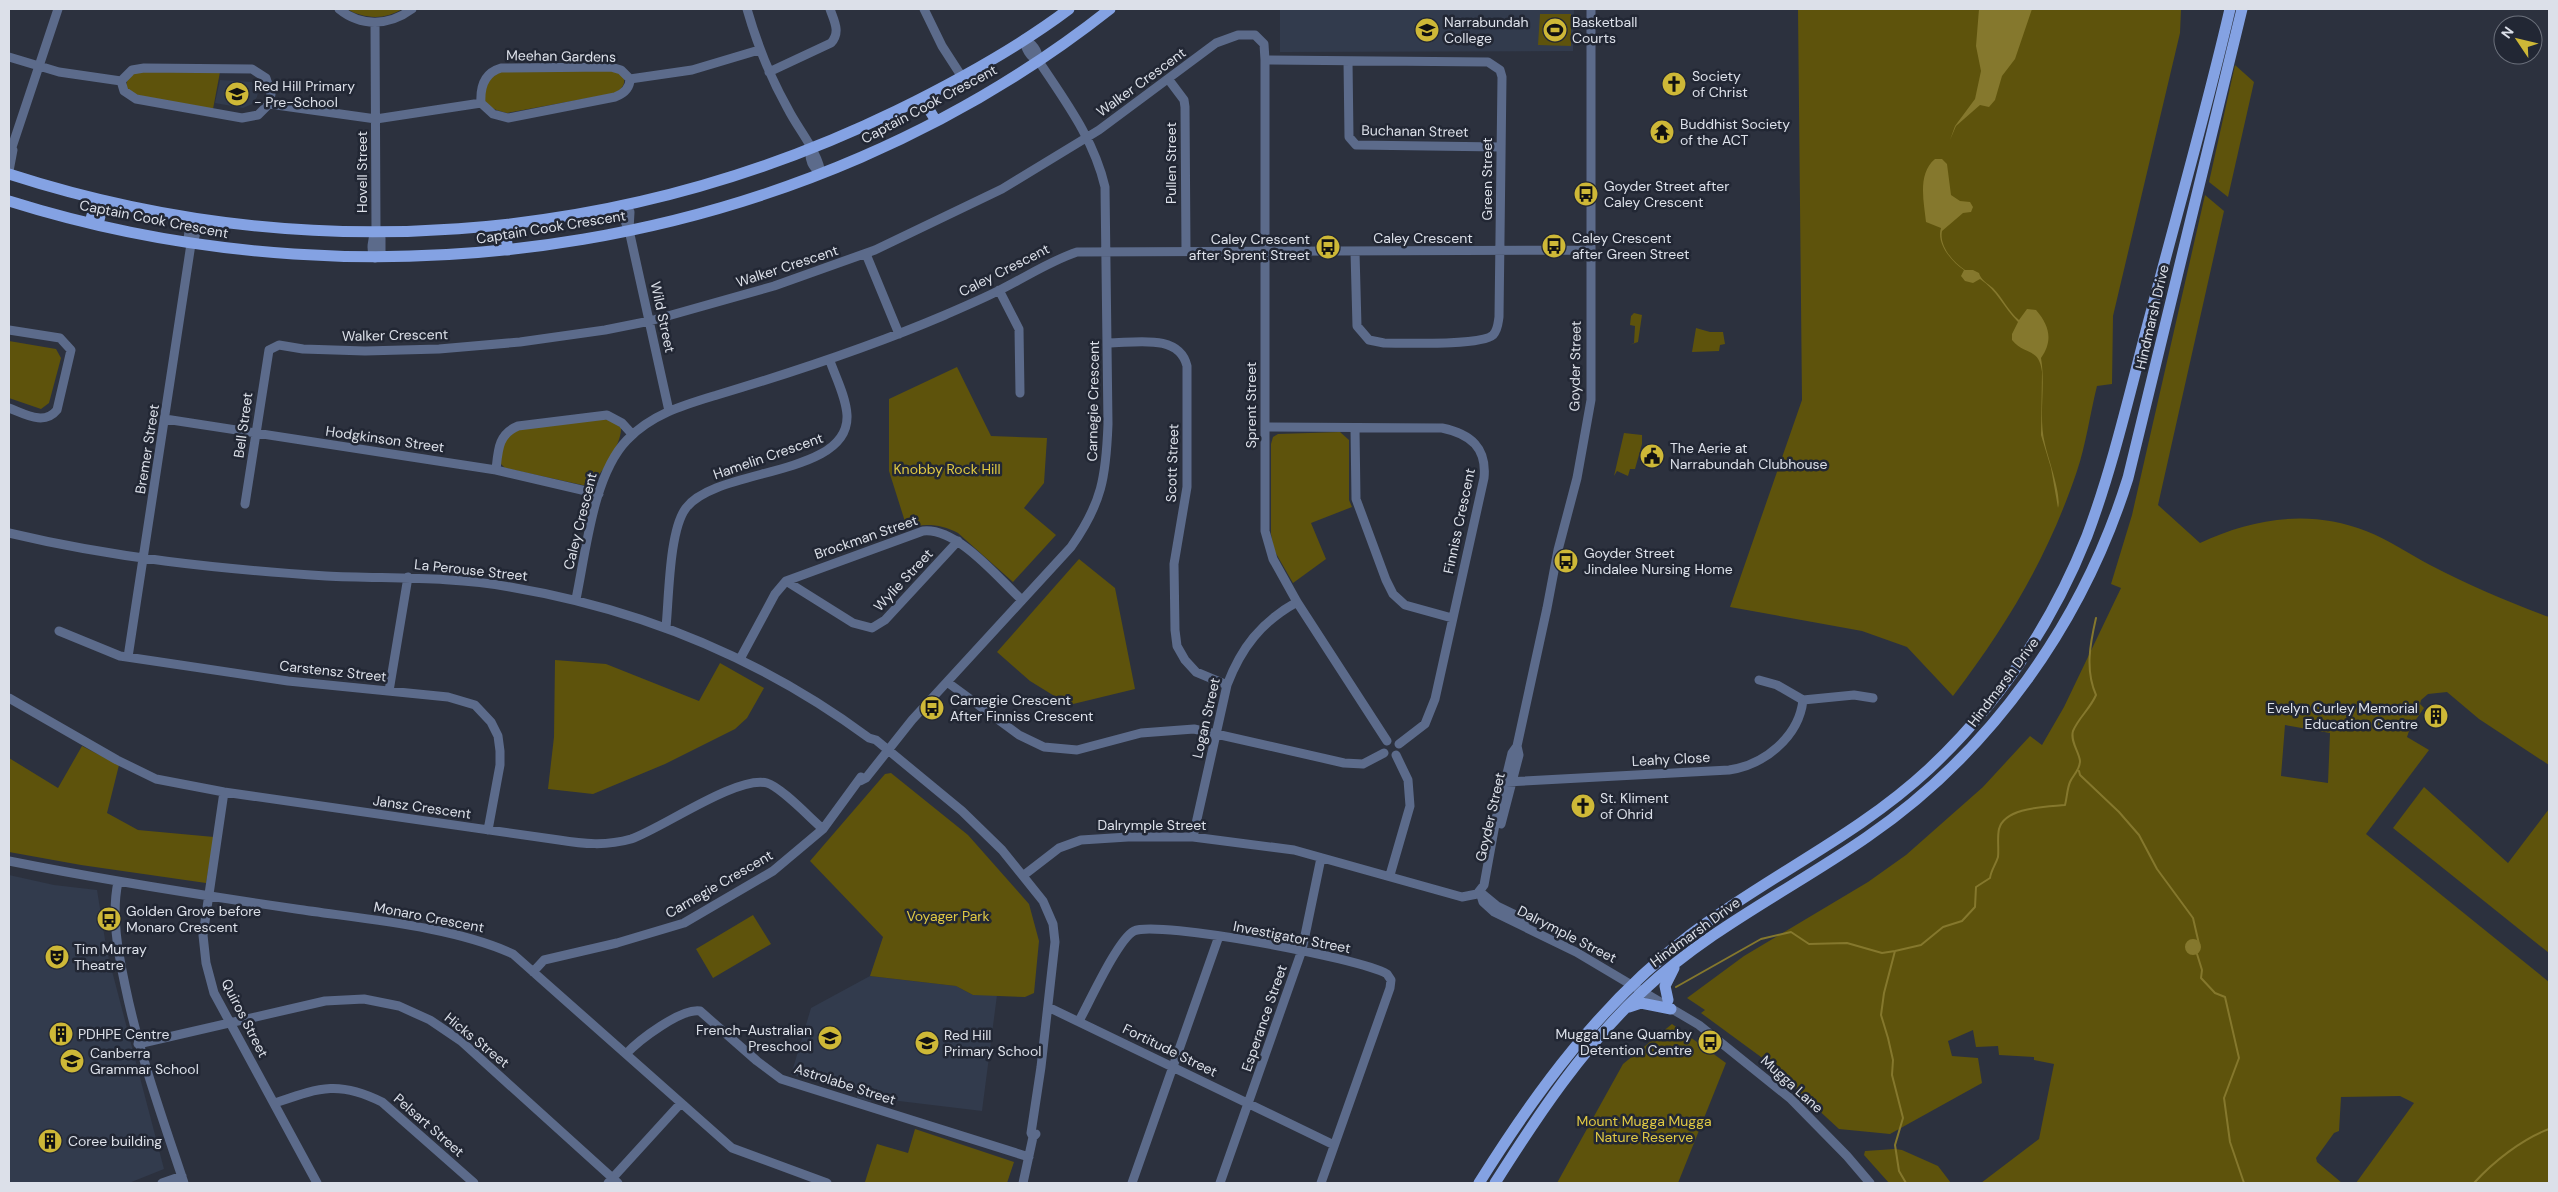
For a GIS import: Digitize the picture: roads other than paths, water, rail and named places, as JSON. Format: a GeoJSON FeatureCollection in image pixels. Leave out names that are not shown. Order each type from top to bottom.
{"type":"FeatureCollection","features":[{"type":"Feature","properties":{"kind":"main road","name":"Captain Cook Crescent"},"geometry":{"type":"LineString","coordinates":[[9,173],[99,201],[194,220],[283,229],[443,231],[501,226],[566,217],[660,198],[716,182],[810,149],[920,99],[962,77],[1069,9]]}},
{"type":"Feature","properties":{"kind":"main road","name":"Captain Cook Crescent"},"geometry":{"type":"LineString","coordinates":[[9,201],[94,224],[191,244],[246,252],[376,258],[504,250],[587,239],[729,205],[821,174],[933,123],[1038,60],[1079,33],[1110,9]]}},
{"type":"Feature","properties":{"kind":"main road","name":"Hindmarsh Drive"},"geometry":{"type":"LineString","coordinates":[[1479,1183],[1524,1113],[1562,1063],[1600,1017],[1634,982],[1724,911],[1860,826],[1888,805],[1954,745],[1992,701],[2022,660],[2063,590],[2096,509],[2187,179],[2230,9]]}},
{"type":"Feature","properties":{"kind":"main road","name":"Hindmarsh Drive"},"geometry":{"type":"LineString","coordinates":[[1495,1183],[1564,1080],[1624,1010],[1645,989],[1679,960],[1736,920],[1861,842],[1905,809],[1934,784],[1978,740],[2015,696],[2038,664],[2082,589],[2101,551],[2121,499],[2134,457],[2242,9]]}},
{"type":"Feature","properties":{"kind":"main road"},"geometry":{"type":"LineString","coordinates":[[920,99],[933,123]]}},
{"type":"Feature","properties":{"kind":"main road"},"geometry":{"type":"LineString","coordinates":[[2187,179],[2200,182]]}},
{"type":"Feature","properties":{"kind":"main road"},"geometry":{"type":"LineString","coordinates":[[94,224],[99,201]]}},
{"type":"Feature","properties":{"kind":"main road"},"geometry":{"type":"LineString","coordinates":[[501,226],[504,250]]}},
{"type":"Feature","properties":{"kind":"main road"},"geometry":{"type":"LineString","coordinates":[[1624,1010],[1641,1003],[1669,1005],[1665,986],[1679,960]]}},
{"type":"Feature","properties":{"kind":"street"},"geometry":{"type":"LineString","coordinates":[[9,156],[58,9]]}},
{"type":"Feature","properties":{"kind":"street"},"geometry":{"type":"LineString","coordinates":[[339,9],[354,19],[375,23],[394,20],[412,9]]}},
{"type":"Feature","properties":{"kind":"street"},"geometry":{"type":"LineString","coordinates":[[747,9],[759,50],[810,149],[810,159],[813,166],[821,174]]}},
{"type":"Feature","properties":{"kind":"street"},"geometry":{"type":"LineString","coordinates":[[769,72],[831,43],[836,38],[837,30],[830,9]]}},
{"type":"Feature","properties":{"kind":"street"},"geometry":{"type":"LineString","coordinates":[[924,9],[942,46],[962,77]]}},
{"type":"Feature","properties":{"kind":"street","name":"Goyder Street"},"geometry":{"type":"LineString","coordinates":[[1482,895],[1509,782],[1512,753],[1517,746],[1547,608],[1550,584],[1577,478],[1590,408],[1591,9]]}},
{"type":"Feature","properties":{"kind":"street","name":"Hovell Street"},"geometry":{"type":"LineString","coordinates":[[375,23],[376,231],[381,238],[381,254],[376,258]]}},
{"type":"Feature","properties":{"kind":"street","name":"Walker Crescent"},"geometry":{"type":"LineString","coordinates":[[266,348],[278,345],[366,351],[468,347],[562,337],[650,321],[765,289],[866,254],[1002,189],[1088,137],[1223,40],[1244,34],[1258,37]]}},
{"type":"Feature","properties":{"kind":"street","name":"Sprent Street"},"geometry":{"type":"LineString","coordinates":[[1258,37],[1264,46],[1265,60],[1265,531],[1268,546],[1296,602],[1387,741]]}},
{"type":"Feature","properties":{"kind":"street","name":"Carnegie Crescent"},"geometry":{"type":"LineString","coordinates":[[533,972],[544,960],[617,944],[684,923],[773,871],[823,829],[860,781],[862,774],[1071,547],[1091,518],[1097,503],[1107,462],[1108,343],[1105,187],[1100,166],[1088,137],[1038,60],[1033,59],[1024,46],[1024,39]]}},
{"type":"Feature","properties":{"kind":"street","name":"Meehan Gardens"},"geometry":{"type":"LineString","coordinates":[[630,80],[692,70],[759,50]]}},
{"type":"Feature","properties":{"kind":"street"},"geometry":{"type":"LineString","coordinates":[[9,57],[40,67],[121,81]]}},
{"type":"Feature","properties":{"kind":"street","name":"Green Street"},"geometry":{"type":"LineString","coordinates":[[1265,60],[1488,62],[1500,70],[1502,77],[1500,317],[1497,329],[1492,335],[1477,342],[1384,343],[1369,340],[1357,326],[1355,252]]}},
{"type":"Feature","properties":{"kind":"street","name":"Buchanan Street"},"geometry":{"type":"LineString","coordinates":[[1348,61],[1349,137],[1356,145],[1500,146]]}},
{"type":"Feature","properties":{"kind":"street","name":"Meehan Gardens"},"geometry":{"type":"LineString","coordinates":[[610,67],[621,70],[630,80],[629,87],[624,93],[615,97],[508,118],[493,114],[481,103],[481,93],[485,79],[492,72],[501,68],[610,67]]}},
{"type":"Feature","properties":{"kind":"street"},"geometry":{"type":"LineString","coordinates":[[144,68],[252,70],[266,78],[271,94],[270,104],[258,115],[242,118],[136,99],[124,91],[121,81],[132,70],[144,68]]}},
{"type":"Feature","properties":{"kind":"street","name":"Pullen Street"},"geometry":{"type":"LineString","coordinates":[[1169,80],[1184,100],[1185,106],[1186,251]]}},
{"type":"Feature","properties":{"kind":"street"},"geometry":{"type":"LineString","coordinates":[[270,104],[376,119],[481,103]]}},
{"type":"Feature","properties":{"kind":"street"},"geometry":{"type":"LineString","coordinates":[[9,173],[14,145]]}},
{"type":"Feature","properties":{"kind":"street","name":"Wild Street"},"geometry":{"type":"LineString","coordinates":[[624,205],[630,212],[629,230],[670,410]]}},
{"type":"Feature","properties":{"kind":"street","name":"Bremer Street"},"geometry":{"type":"LineString","coordinates":[[128,657],[191,244],[188,239],[190,223],[194,220]]}},
{"type":"Feature","properties":{"kind":"street","name":"Caley Crescent"},"geometry":{"type":"LineString","coordinates":[[576,599],[599,494],[613,457],[632,434],[657,416],[670,410],[830,361],[899,334],[999,290],[1061,257],[1077,252],[1500,252],[1590,250]]}},
{"type":"Feature","properties":{"kind":"street"},"geometry":{"type":"LineString","coordinates":[[866,254],[899,334]]}},
{"type":"Feature","properties":{"kind":"street"},"geometry":{"type":"LineString","coordinates":[[999,290],[1019,329],[1020,392]]}},
{"type":"Feature","properties":{"kind":"street"},"geometry":{"type":"LineString","coordinates":[[9,330],[60,338],[71,350],[57,410],[52,416],[46,419],[39,418],[9,408]]}},
{"type":"Feature","properties":{"kind":"street","name":"Scott Street"},"geometry":{"type":"LineString","coordinates":[[1108,343],[1168,344],[1178,348],[1184,355],[1187,366],[1187,487],[1174,564],[1177,646],[1185,660],[1196,672],[1227,685]]}},
{"type":"Feature","properties":{"kind":"street","name":"Bell Street"},"geometry":{"type":"LineString","coordinates":[[245,504],[257,434],[266,348]]}},
{"type":"Feature","properties":{"kind":"street","name":"Hamelin Crescent"},"geometry":{"type":"LineString","coordinates":[[666,627],[676,532],[686,508],[704,494],[722,486],[824,453],[842,438],[847,415],[830,361]]}},
{"type":"Feature","properties":{"kind":"street"},"geometry":{"type":"LineString","coordinates":[[496,470],[500,441],[511,428],[518,426],[607,415],[622,423],[632,434]]}},
{"type":"Feature","properties":{"kind":"street","name":"Hodgkinson Street"},"geometry":{"type":"LineString","coordinates":[[165,419],[496,470],[599,494]]}},
{"type":"Feature","properties":{"kind":"street","name":"Finniss Crescent"},"geometry":{"type":"LineString","coordinates":[[1265,426],[1355,429],[1442,428],[1457,431],[1471,440],[1481,451],[1486,464],[1484,478],[1430,714],[1422,728],[1399,744]]}},
{"type":"Feature","properties":{"kind":"street"},"geometry":{"type":"LineString","coordinates":[[1355,429],[1356,499],[1393,594],[1405,605],[1452,618]]}},
{"type":"Feature","properties":{"kind":"street","name":"Brockman Street"},"geometry":{"type":"LineString","coordinates":[[786,581],[923,530],[939,531],[958,541],[1022,600]]}},
{"type":"Feature","properties":{"kind":"street","name":"La Perouse Street"},"geometry":{"type":"LineString","coordinates":[[9,533],[144,560],[329,576],[408,577],[490,584],[576,599],[666,627],[740,659],[817,702],[919,776],[987,833],[1024,875],[1043,901],[1053,924],[1054,942],[1041,1068],[1044,1074],[1036,1134],[1033,1137],[1023,1183]]}},
{"type":"Feature","properties":{"kind":"street","name":"Wylie Street"},"geometry":{"type":"LineString","coordinates":[[786,581],[854,623],[872,628],[885,620],[958,541]]}},
{"type":"Feature","properties":{"kind":"street"},"geometry":{"type":"LineString","coordinates":[[389,691],[408,577]]}},
{"type":"Feature","properties":{"kind":"street"},"geometry":{"type":"LineString","coordinates":[[740,659],[775,594],[786,581]]}},
{"type":"Feature","properties":{"kind":"street","name":"Logan Street"},"geometry":{"type":"LineString","coordinates":[[1193,837],[1227,685],[1234,667],[1251,638],[1266,622],[1296,602]]}},
{"type":"Feature","properties":{"kind":"street","name":"Carstensz Street"},"geometry":{"type":"LineString","coordinates":[[59,631],[120,656],[288,681],[463,700],[475,705],[491,722],[498,736],[500,765],[488,830]]}},
{"type":"Feature","properties":{"kind":"street"},"geometry":{"type":"LineString","coordinates":[[1759,680],[1777,685],[1803,700],[1854,695],[1874,698]]}},
{"type":"Feature","properties":{"kind":"street"},"geometry":{"type":"LineString","coordinates":[[947,682],[1019,735],[1044,747],[1077,750],[1160,730],[1194,729],[1344,763],[1363,764],[1384,753]]}},
{"type":"Feature","properties":{"kind":"street","name":"Jansz Crescent"},"geometry":{"type":"LineString","coordinates":[[9,698],[117,760],[156,779],[224,792],[577,843],[617,842],[632,839],[697,805],[745,785],[759,782],[775,787],[823,829]]}},
{"type":"Feature","properties":{"kind":"street","name":"Leahy Close"},"geometry":{"type":"LineString","coordinates":[[1509,782],[1729,770],[1744,766],[1766,756],[1785,739],[1799,716],[1803,700]]}},
{"type":"Feature","properties":{"kind":"street"},"geometry":{"type":"LineString","coordinates":[[1393,740],[1399,744],[1400,749],[1396,755],[1389,756],[1384,753],[1383,746],[1387,741],[1393,740]]}},
{"type":"Feature","properties":{"kind":"street"},"geometry":{"type":"LineString","coordinates":[[1390,875],[1410,806],[1408,780],[1396,755]]}},
{"type":"Feature","properties":{"kind":"street","name":"Quiros Street"},"geometry":{"type":"LineString","coordinates":[[224,792],[203,935],[206,963],[214,993],[275,1102],[317,1183]]}},
{"type":"Feature","properties":{"kind":"street","name":"Dalrymple Street"},"geometry":{"type":"LineString","coordinates":[[1024,875],[1059,848],[1081,840],[1128,836],[1193,837],[1291,850],[1390,875],[1455,896],[1469,897],[1482,895],[1497,906],[1645,989]]}},
{"type":"Feature","properties":{"kind":"street","name":"Esperance Street"},"geometry":{"type":"LineString","coordinates":[[1220,1183],[1302,950],[1321,858]]}},
{"type":"Feature","properties":{"kind":"street","name":"Monaro Crescent"},"geometry":{"type":"LineString","coordinates":[[9,861],[208,897],[358,918],[490,943],[513,954],[732,1148],[741,1154],[827,1183]]}},
{"type":"Feature","properties":{"kind":"street"},"geometry":{"type":"LineString","coordinates":[[118,882],[115,918],[119,953],[138,1044],[183,1180],[162,1183]]}},
{"type":"Feature","properties":{"kind":"street","name":"Investigator Street"},"geometry":{"type":"LineString","coordinates":[[1079,1021],[1118,948],[1134,931],[1146,929],[1219,936],[1302,950],[1384,972],[1390,977],[1391,983],[1321,1183]]}},
{"type":"Feature","properties":{"kind":"street"},"geometry":{"type":"LineString","coordinates":[[1132,1183],[1219,936]]}},
{"type":"Feature","properties":{"kind":"street","name":"Mugga Lane"},"geometry":{"type":"LineString","coordinates":[[1645,989],[1735,1052],[1791,1099],[1847,1156],[1870,1183]]}},
{"type":"Feature","properties":{"kind":"street","name":"Hicks Street"},"geometry":{"type":"LineString","coordinates":[[138,1044],[312,1002],[344,998],[383,1002],[415,1012],[461,1041],[613,1182]]}},
{"type":"Feature","properties":{"kind":"street","name":"Fortitude Street"},"geometry":{"type":"LineString","coordinates":[[1048,1007],[1334,1145]]}},
{"type":"Feature","properties":{"kind":"street","name":"Astrolabe Street"},"geometry":{"type":"LineString","coordinates":[[626,1054],[647,1036],[689,1011],[706,1014],[757,1060],[781,1078],[1029,1157]]}},
{"type":"Feature","properties":{"kind":"street","name":"Pelsart Street"},"geometry":{"type":"LineString","coordinates":[[275,1102],[325,1088],[346,1088],[364,1093],[382,1102],[474,1183]]}},
{"type":"Feature","properties":{"kind":"street"},"geometry":{"type":"LineString","coordinates":[[613,1182],[681,1103]]}},
{"type":"Feature","properties":{"kind":"waterway"},"geometry":{"type":"LineString","coordinates":[[1676,987],[1761,939],[1791,932],[1809,944],[1847,943],[1882,953],[1921,945],[1943,927],[1962,921],[1975,907],[1976,887],[1990,878],[1998,857],[1998,832],[2003,822],[2009,816],[2018,812],[2065,805],[2071,779],[2080,764],[2072,735],[2073,731],[2096,695],[2090,667],[2090,647],[2096,618]]}},
{"type":"Feature","properties":{"kind":"waterway"},"geometry":{"type":"LineString","coordinates":[[2079,771],[2080,775],[2119,812],[2139,835],[2157,869],[2193,918],[2199,944]]}},
{"type":"Feature","properties":{"kind":"waterway"},"geometry":{"type":"LineString","coordinates":[[1895,951],[1884,993],[1881,1015],[1893,1060],[1892,1075],[1903,1118],[1895,1145],[1899,1171],[1906,1183]]}},
{"type":"Feature","properties":{"kind":"waterway"},"geometry":{"type":"LineString","coordinates":[[2197,954],[2202,970],[2201,978],[2215,993],[2225,997],[2239,1058],[2224,1098],[2230,1142],[2244,1183]]}},
{"type":"Feature","properties":{"kind":"waterway"},"geometry":{"type":"LineString","coordinates":[[2474,1183],[2508,1152],[2549,1129]]}},
{"type":"Feature","properties":{"kind":"place","name":"Narrabundah College"},"geometry":{"type":"Point","coordinates":[1427,30]}},
{"type":"Feature","properties":{"kind":"place","name":"Basketball Courts"},"geometry":{"type":"Point","coordinates":[1555,30]}},
{"type":"Feature","properties":{"kind":"place","name":"Society of Christ"},"geometry":{"type":"Point","coordinates":[1674,84]}},
{"type":"Feature","properties":{"kind":"place","name":"Red Hill Primary - Pre-School"},"geometry":{"type":"Point","coordinates":[237,94]}},
{"type":"Feature","properties":{"kind":"place","name":"Buddhist Society of the ACT"},"geometry":{"type":"Point","coordinates":[1662,132]}},
{"type":"Feature","properties":{"kind":"place","name":"Goyder Street after Caley Crescent"},"geometry":{"type":"Point","coordinates":[1586,194]}},
{"type":"Feature","properties":{"kind":"place","name":"Caley Crescent after Green Street"},"geometry":{"type":"Point","coordinates":[1554,246]}},
{"type":"Feature","properties":{"kind":"place","name":"Caley Crescent after Sprent Street"},"geometry":{"type":"Point","coordinates":[1328,247]}},
{"type":"Feature","properties":{"kind":"place","name":"The Aerie at Narrabundah Clubhouse"},"geometry":{"type":"Point","coordinates":[1652,456]}},
{"type":"Feature","properties":{"kind":"place","name":"Goyder Street Jindalee Nursing Home"},"geometry":{"type":"Point","coordinates":[1566,561]}},
{"type":"Feature","properties":{"kind":"place","name":"Carnegie Crescent After Finniss Crescent"},"geometry":{"type":"Point","coordinates":[932,708]}},
{"type":"Feature","properties":{"kind":"place","name":"Evelyn Curley Memorial Education Centre"},"geometry":{"type":"Point","coordinates":[2436,716]}},
{"type":"Feature","properties":{"kind":"place","name":"St. Kliment of Ohrid"},"geometry":{"type":"Point","coordinates":[1583,806]}},
{"type":"Feature","properties":{"kind":"place","name":"Golden Grove before Monaro Crescent"},"geometry":{"type":"Point","coordinates":[109,919]}},
{"type":"Feature","properties":{"kind":"place","name":"Tim Murray Theatre"},"geometry":{"type":"Point","coordinates":[57,957]}},
{"type":"Feature","properties":{"kind":"place","name":"PDHPE Centre"},"geometry":{"type":"Point","coordinates":[61,1034]}},
{"type":"Feature","properties":{"kind":"place","name":"French-Australian Preschool"},"geometry":{"type":"Point","coordinates":[830,1038]}},
{"type":"Feature","properties":{"kind":"place","name":"Mugga Lane Quamby Detention Centre"},"geometry":{"type":"Point","coordinates":[1710,1042]}},
{"type":"Feature","properties":{"kind":"place","name":"Red Hill Primary School"},"geometry":{"type":"Point","coordinates":[927,1043]}},
{"type":"Feature","properties":{"kind":"place","name":"Canberra Grammar School"},"geometry":{"type":"Point","coordinates":[72,1061]}},
{"type":"Feature","properties":{"kind":"place","name":"Coree building"},"geometry":{"type":"Point","coordinates":[50,1141]}},
{"type":"Feature","properties":{"kind":"park label","name":"Knobby Rock Hill"},"geometry":{"type":"Point","coordinates":[947,469]}},
{"type":"Feature","properties":{"kind":"park label","name":"Voyager Park"},"geometry":{"type":"Point","coordinates":[948,916]}},
{"type":"Feature","properties":{"kind":"park label","name":"Mount Mugga Mugga Nature Reserve"},"geometry":{"type":"Point","coordinates":[1644,1130]}}]}
